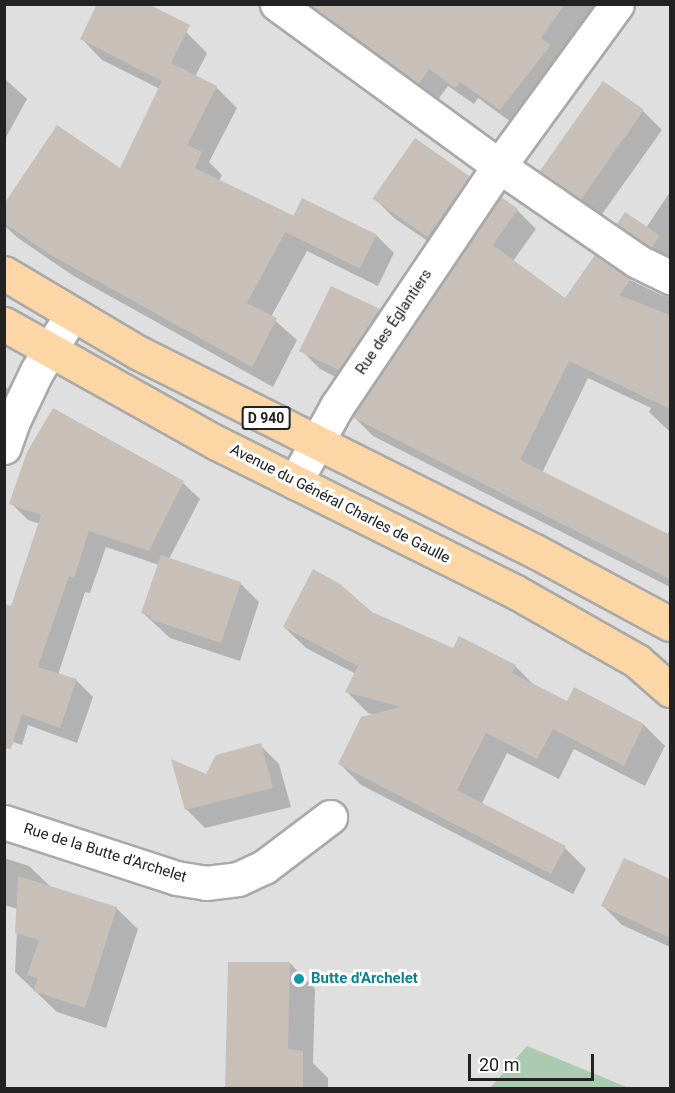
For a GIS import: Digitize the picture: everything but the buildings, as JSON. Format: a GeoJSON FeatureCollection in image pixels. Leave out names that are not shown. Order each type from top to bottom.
{"type":"FeatureCollection","features":[{"type":"Feature","properties":{"kind":"main road","name":"D 940"},"geometry":{"type":"LineString","coordinates":[[4,273],[139,353],[534,551],[666,620]]}},
{"type":"Feature","properties":{"kind":"main road","name":"Avenue du Général Charles de Gaulle"},"geometry":{"type":"LineString","coordinates":[[4,324],[295,482],[514,591],[637,661],[670,690]]}},
{"type":"Feature","properties":{"kind":"street"},"geometry":{"type":"LineString","coordinates":[[277,4],[499,166],[637,261],[670,277]]}},
{"type":"Feature","properties":{"kind":"street","name":"Rue des Églantiers"},"geometry":{"type":"LineString","coordinates":[[295,482],[337,406],[499,166],[617,4]]}},
{"type":"Feature","properties":{"kind":"street"},"geometry":{"type":"LineString","coordinates":[[4,447],[23,401],[72,314]]}},
{"type":"Feature","properties":{"kind":"street","name":"Rue de la Butte d'Archelet"},"geometry":{"type":"LineString","coordinates":[[4,822],[176,878],[206,883],[238,879],[264,867],[330,817]]}},
{"type":"Feature","properties":{"kind":"shaded area"},"geometry":{"type":"Polygon","coordinates":[[[5,5],[670,5],[670,1088],[5,1088],[5,5]]]}},
{"type":"Feature","properties":{"kind":"green space"},"geometry":{"type":"Polygon","coordinates":[[[527,1046],[629,1088],[490,1088],[527,1046]]]}},
{"type":"Feature","properties":{"kind":"place","name":"Butte d'Archelet"},"geometry":{"type":"Point","coordinates":[299,979]}}]}
